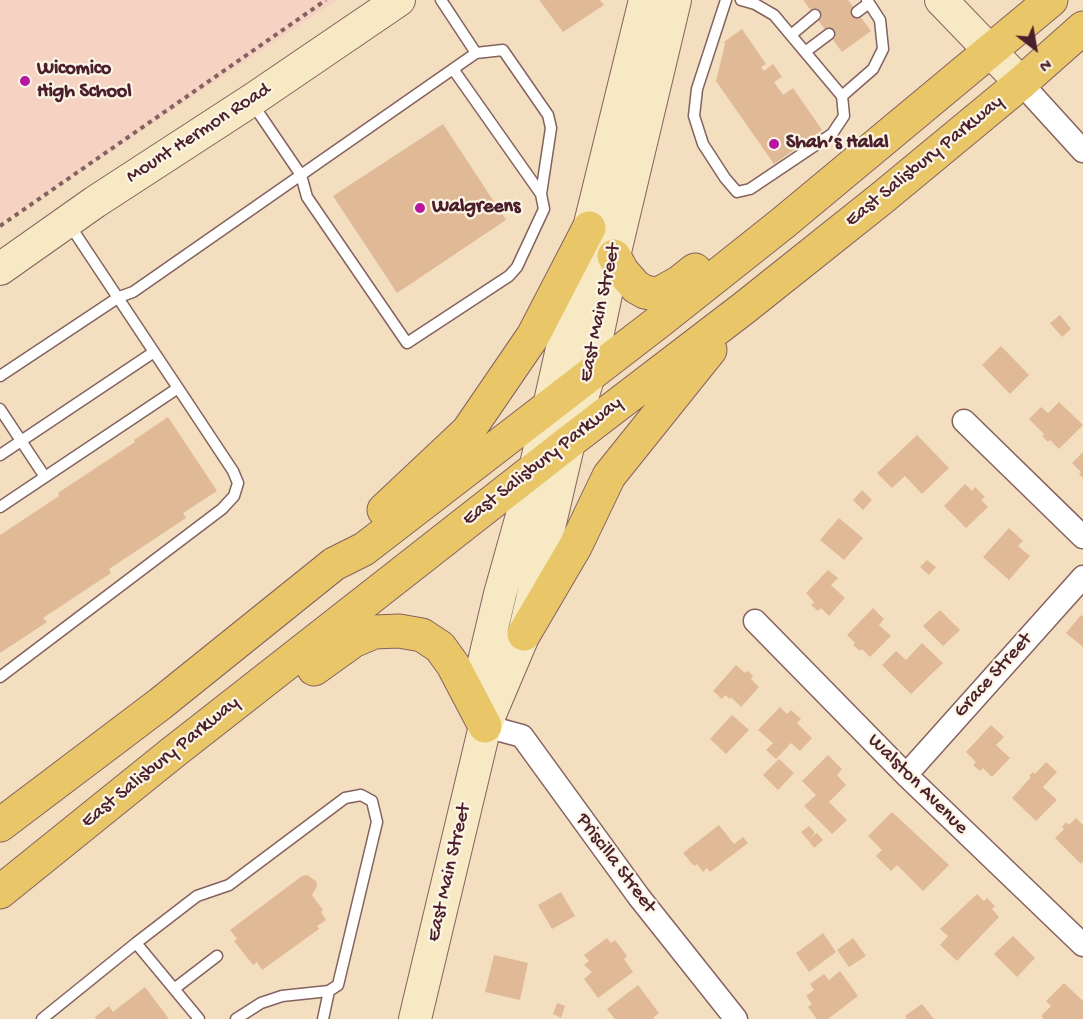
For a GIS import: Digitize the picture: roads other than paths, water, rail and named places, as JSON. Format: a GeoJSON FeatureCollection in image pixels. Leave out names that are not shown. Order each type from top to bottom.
{"type":"FeatureCollection","features":[{"type":"Feature","properties":{"kind":"main road","name":"Mount Hermon Road"},"geometry":{"type":"LineString","coordinates":[[0,269],[399,0]]}},
{"type":"Feature","properties":{"kind":"main road","name":"East Main Street"},"geometry":{"type":"LineString","coordinates":[[485,726],[478,687],[500,594],[535,469],[589,228],[645,0]]}},
{"type":"Feature","properties":{"kind":"main road","name":"East Main Street"},"geometry":{"type":"LineString","coordinates":[[416,1019],[485,726],[524,634],[569,442],[589,375],[614,256],[675,0]]}},
{"type":"Feature","properties":{"kind":"main road"},"geometry":{"type":"LineString","coordinates":[[941,0],[1021,83]]}},
{"type":"Feature","properties":{"kind":"main road","name":"East Salisbury Parkway"},"geometry":{"type":"LineString","coordinates":[[0,825],[160,704],[334,564],[364,549],[783,223],[1051,0]]}},
{"type":"Feature","properties":{"kind":"main road","name":"East Salisbury Parkway"},"geometry":{"type":"LineString","coordinates":[[0,892],[171,754],[882,198],[1021,83],[1083,28]]}},
{"type":"Feature","properties":{"kind":"main road"},"geometry":{"type":"LineString","coordinates":[[614,256],[622,271],[636,287],[655,294],[680,282],[723,248],[783,223]]}},
{"type":"Feature","properties":{"kind":"main road"},"geometry":{"type":"LineString","coordinates":[[334,564],[354,537],[468,431],[533,336],[589,228]]}},
{"type":"Feature","properties":{"kind":"main road"},"geometry":{"type":"LineString","coordinates":[[524,634],[575,547],[609,476],[744,308]]}},
{"type":"Feature","properties":{"kind":"main road"},"geometry":{"type":"LineString","coordinates":[[171,754],[276,698],[353,641],[374,632],[399,631],[422,635],[440,647],[453,665],[485,726]]}},
{"type":"Feature","properties":{"kind":"street"},"geometry":{"type":"LineString","coordinates":[[1021,83],[1083,151]]}},
{"type":"Feature","properties":{"kind":"street"},"geometry":{"type":"LineString","coordinates":[[964,421],[1083,537]]}},
{"type":"Feature","properties":{"kind":"street","name":"Grace Street"},"geometry":{"type":"LineString","coordinates":[[906,775],[1083,577]]}},
{"type":"Feature","properties":{"kind":"street","name":"Walston Avenue"},"geometry":{"type":"LineString","coordinates":[[755,621],[906,775],[1083,945]]}},
{"type":"Feature","properties":{"kind":"street","name":"Priscilla Street"},"geometry":{"type":"LineString","coordinates":[[485,726],[522,736],[639,897],[736,1019]]}},
{"type":"Feature","properties":{"kind":"lane"},"geometry":{"type":"LineString","coordinates":[[441,0],[476,53]]}},
{"type":"Feature","properties":{"kind":"lane"},"geometry":{"type":"LineString","coordinates":[[726,0],[697,89],[694,116],[703,144],[737,192],[750,189],[832,134],[844,116],[842,96],[764,3],[741,0]]}},
{"type":"Feature","properties":{"kind":"lane"},"geometry":{"type":"LineString","coordinates":[[842,96],[873,69],[883,49],[880,20],[868,2],[857,12]]}},
{"type":"Feature","properties":{"kind":"lane"},"geometry":{"type":"LineString","coordinates":[[791,35],[815,15]]}},
{"type":"Feature","properties":{"kind":"lane"},"geometry":{"type":"LineString","coordinates":[[806,52],[829,34]]}},
{"type":"Feature","properties":{"kind":"lane"},"geometry":{"type":"LineString","coordinates":[[0,376],[119,297],[133,292],[300,176],[476,53],[503,50],[548,115],[551,128],[541,194],[543,209],[517,267],[509,276],[407,343],[307,197],[300,176],[250,101]]}},
{"type":"Feature","properties":{"kind":"lane"},"geometry":{"type":"LineString","coordinates":[[453,69],[541,194]]}},
{"type":"Feature","properties":{"kind":"lane"},"geometry":{"type":"LineString","coordinates":[[0,677],[222,509],[234,496],[238,483],[233,471],[68,221]]}},
{"type":"Feature","properties":{"kind":"lane"},"geometry":{"type":"LineString","coordinates":[[0,455],[154,351]]}},
{"type":"Feature","properties":{"kind":"lane"},"geometry":{"type":"LineString","coordinates":[[0,507],[178,388]]}},
{"type":"Feature","properties":{"kind":"lane"},"geometry":{"type":"LineString","coordinates":[[0,410],[45,477]]}},
{"type":"Feature","properties":{"kind":"lane"},"geometry":{"type":"LineString","coordinates":[[42,1019],[197,896],[229,885],[345,798],[361,795],[372,801],[377,822],[338,985],[328,991],[282,996],[261,1003],[236,1019]]}},
{"type":"Feature","properties":{"kind":"lane"},"geometry":{"type":"LineString","coordinates":[[136,943],[199,1019]]}},
{"type":"Feature","properties":{"kind":"lane"},"geometry":{"type":"LineString","coordinates":[[174,989],[217,956]]}},
{"type":"Feature","properties":{"kind":"lane"},"geometry":{"type":"LineString","coordinates":[[323,1019],[328,991]]}},
{"type":"Feature","properties":{"kind":"place","name":"Wicomico High School"},"geometry":{"type":"Point","coordinates":[25,81]}},
{"type":"Feature","properties":{"kind":"place","name":"Shah’s Halal"},"geometry":{"type":"Point","coordinates":[774,144]}},
{"type":"Feature","properties":{"kind":"place","name":"Walgreens"},"geometry":{"type":"Point","coordinates":[420,208]}}]}
